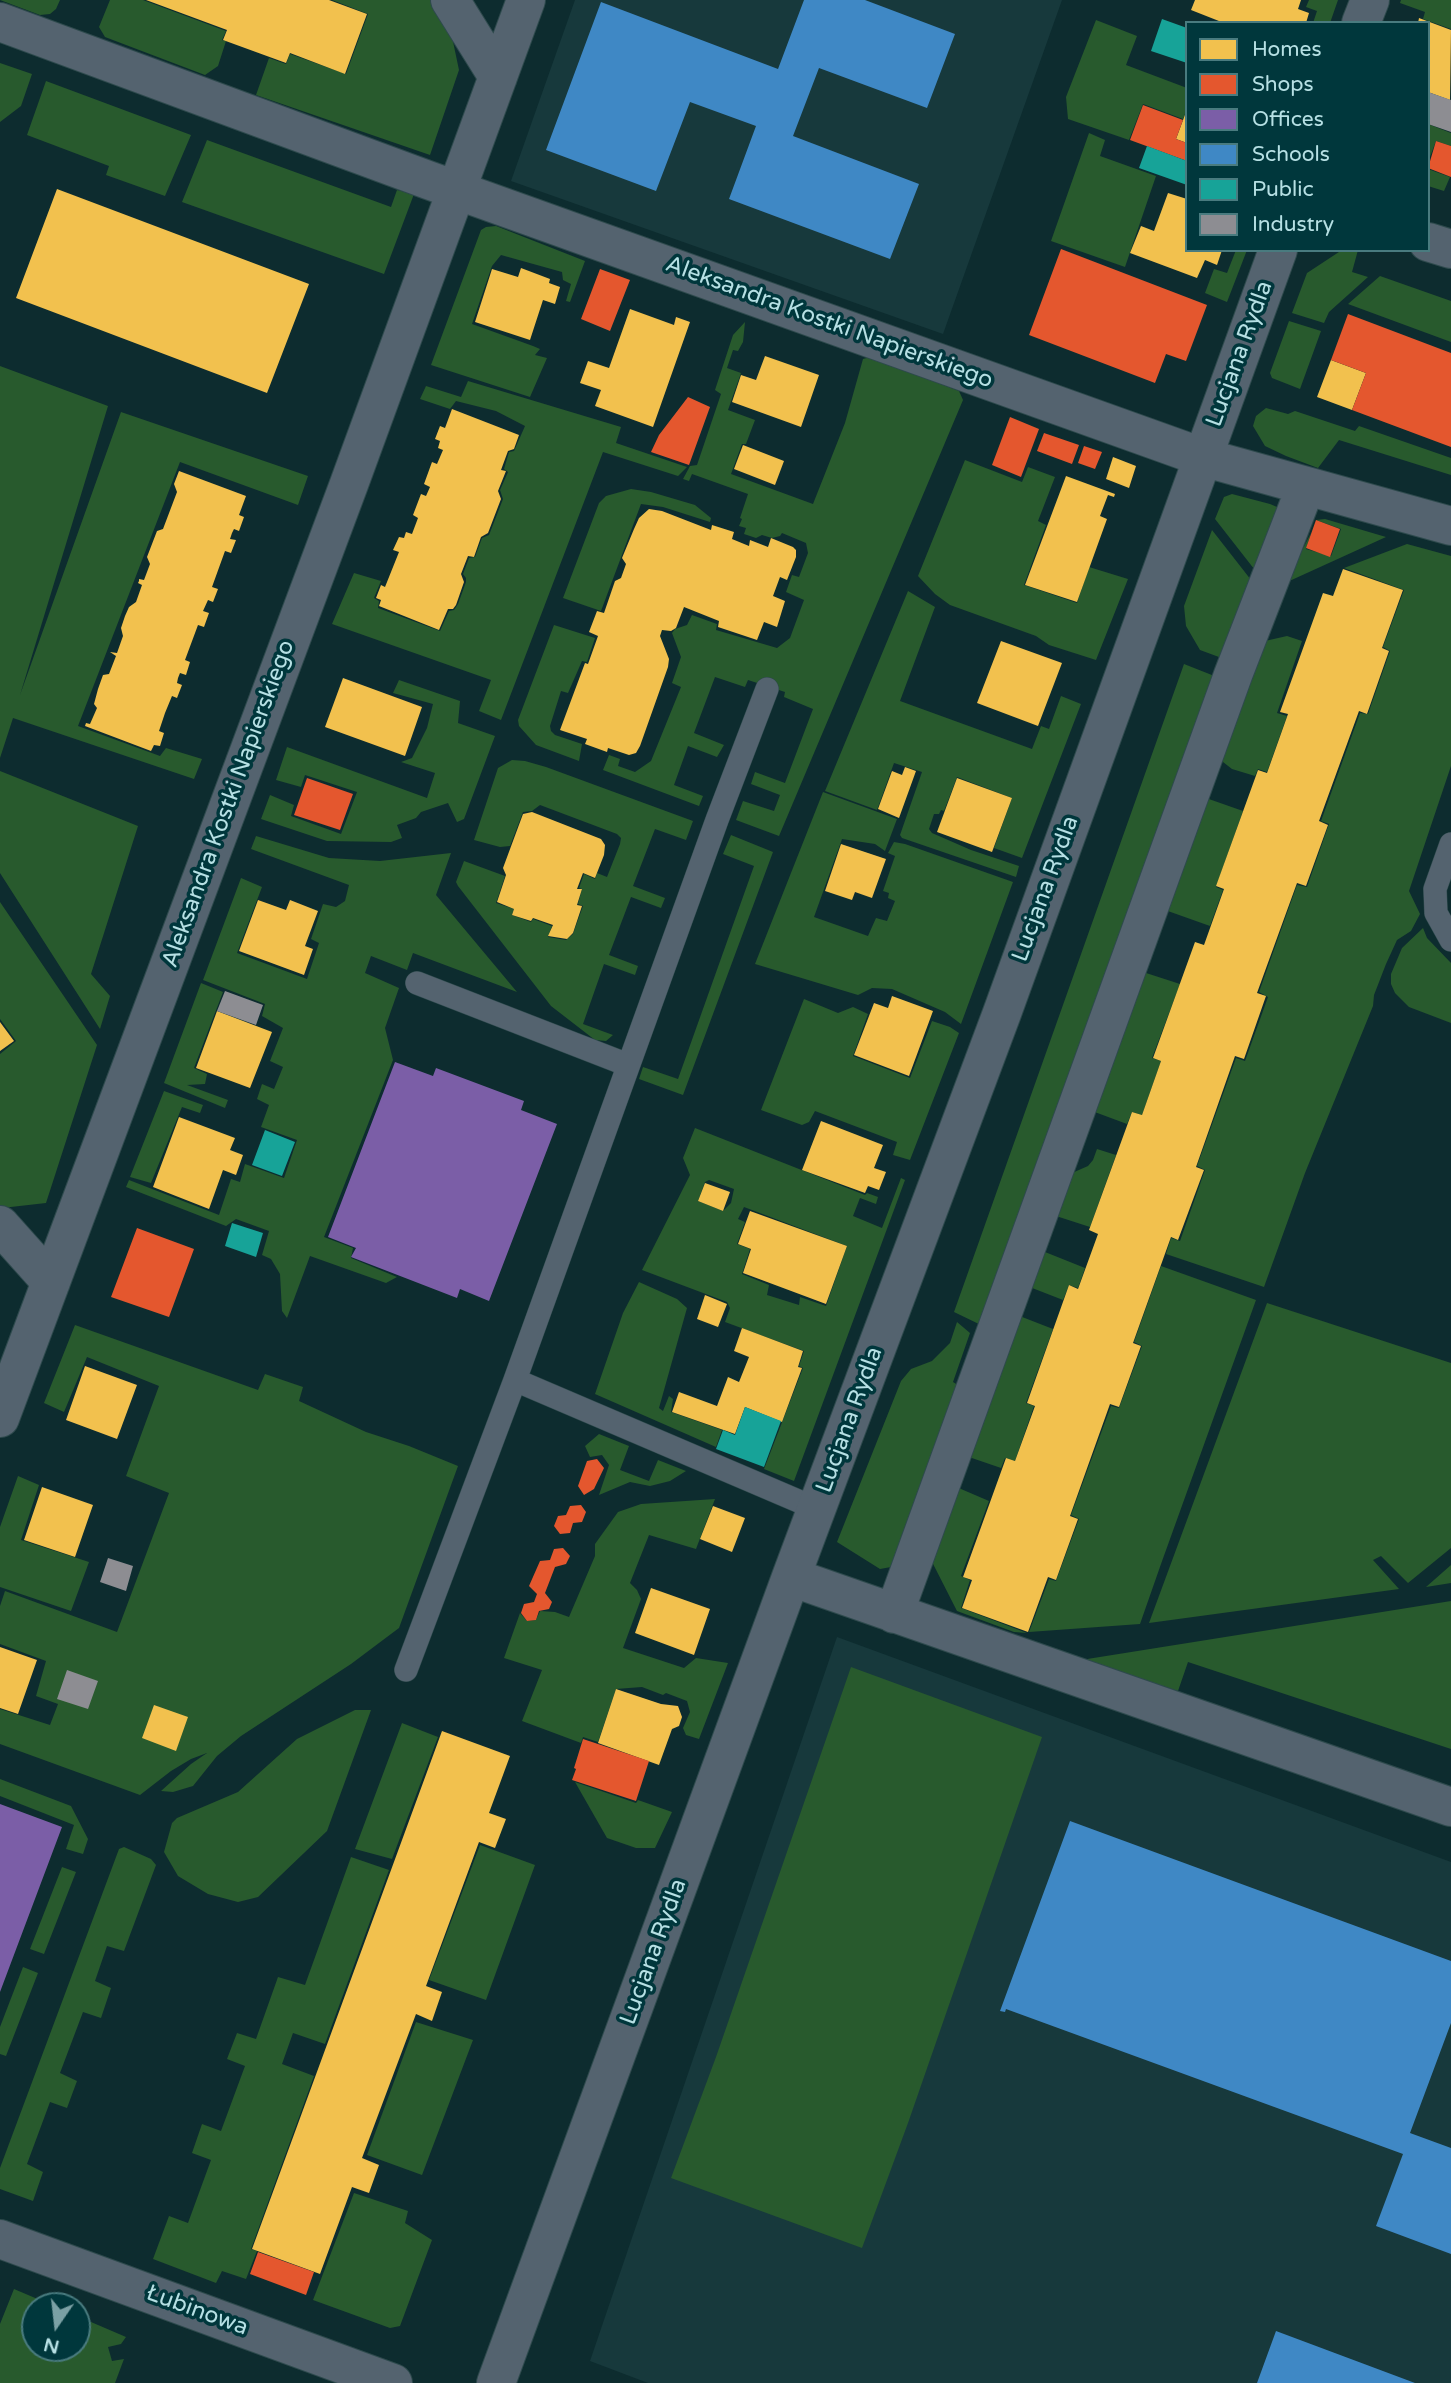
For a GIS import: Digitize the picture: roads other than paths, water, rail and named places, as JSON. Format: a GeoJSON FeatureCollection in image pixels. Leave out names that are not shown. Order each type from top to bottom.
{"type":"FeatureCollection","features":[{"type":"Feature","properties":{"kind":"street"},"geometry":{"type":"LineString","coordinates":[[450,0],[498,77]]}},
{"type":"Feature","properties":{"kind":"street","name":"Aleksandra Kostki Napierskiego"},"geometry":{"type":"LineString","coordinates":[[0,1418],[526,0]]}},
{"type":"Feature","properties":{"kind":"street"},"geometry":{"type":"LineString","coordinates":[[1362,21],[1370,0]]}},
{"type":"Feature","properties":{"kind":"street"},"geometry":{"type":"LineString","coordinates":[[0,22],[456,190]]}},
{"type":"Feature","properties":{"kind":"street","name":"Aleksandra Kostki Napierskiego"},"geometry":{"type":"LineString","coordinates":[[456,190],[1202,457]]}},
{"type":"Feature","properties":{"kind":"street"},"geometry":{"type":"LineString","coordinates":[[1430,243],[1451,249]]}},
{"type":"Feature","properties":{"kind":"street","name":"Lucjana Rydla"},"geometry":{"type":"LineString","coordinates":[[507,2380],[791,1577],[1002,1013],[1277,252]]}},
{"type":"Feature","properties":{"kind":"street","name":"Lucjana Rydla"},"geometry":{"type":"LineString","coordinates":[[1202,457],[1451,526]]}},
{"type":"Feature","properties":{"kind":"street"},"geometry":{"type":"LineString","coordinates":[[894,1614],[1233,675],[1306,486]]}},
{"type":"Feature","properties":{"kind":"street"},"geometry":{"type":"LineString","coordinates":[[0,1225],[51,1282]]}},
{"type":"Feature","properties":{"kind":"street"},"geometry":{"type":"LineString","coordinates":[[791,1577],[1451,1807]]}},
{"type":"Feature","properties":{"kind":"street","name":"Łubinowa"},"geometry":{"type":"LineString","coordinates":[[3,2249],[393,2383]]}},
{"type":"Feature","properties":{"kind":"lane"},"geometry":{"type":"LineString","coordinates":[[406,1670],[515,1380],[712,833],[767,689]]}},
{"type":"Feature","properties":{"kind":"lane"},"geometry":{"type":"LineString","coordinates":[[1451,844],[1435,888],[1436,913],[1451,940]]}},
{"type":"Feature","properties":{"kind":"lane"},"geometry":{"type":"LineString","coordinates":[[417,984],[628,1065]]}},
{"type":"Feature","properties":{"kind":"lane"},"geometry":{"type":"LineString","coordinates":[[515,1380],[817,1509]]}}]}
